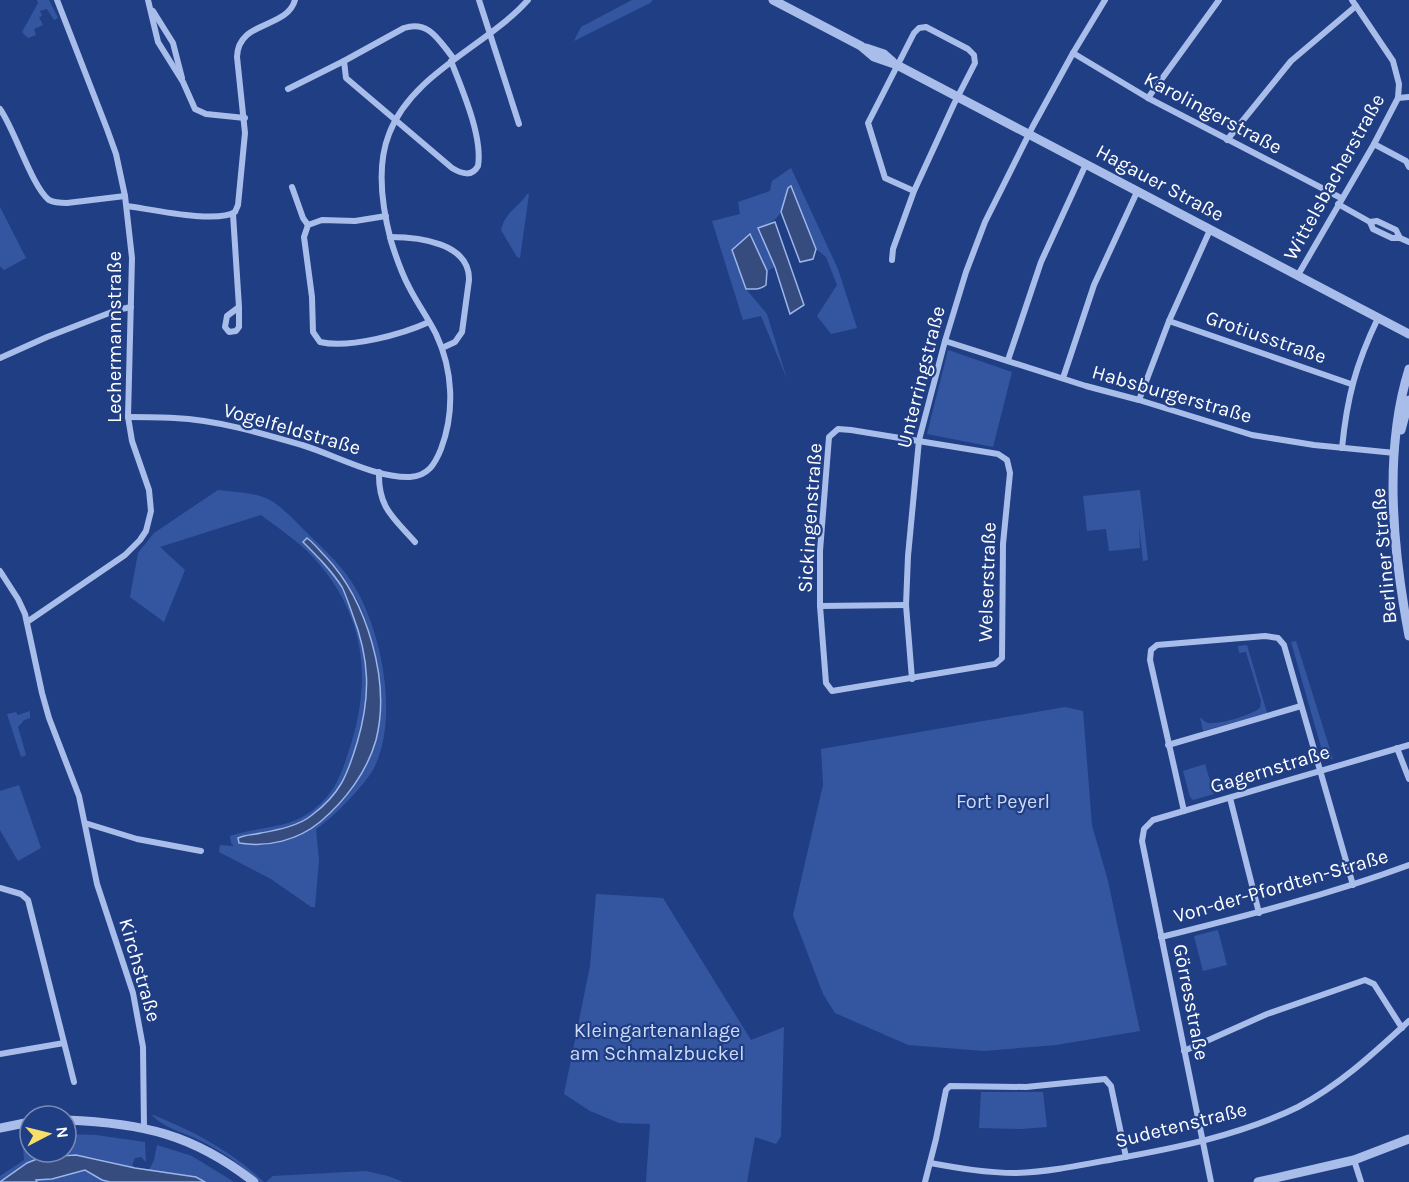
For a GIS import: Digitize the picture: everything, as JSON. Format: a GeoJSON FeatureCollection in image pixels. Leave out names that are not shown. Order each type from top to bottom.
{"type":"FeatureCollection","features":[{"type":"Feature","properties":{"kind":"street","name":"Lechermannstraße"},"geometry":{"type":"LineString","coordinates":[[27,622],[125,555],[146,531],[151,511],[150,490],[132,441],[128,417],[132,258],[127,206],[116,154],[57,0]]}},
{"type":"Feature","properties":{"kind":"street"},"geometry":{"type":"LineString","coordinates":[[148,0],[158,42],[183,81]]}},
{"type":"Feature","properties":{"kind":"street"},"geometry":{"type":"LineString","coordinates":[[239,307],[233,214],[238,205],[245,148],[245,118],[237,57],[239,45],[243,37],[290,10],[295,0]]}},
{"type":"Feature","properties":{"kind":"street"},"geometry":{"type":"LineString","coordinates":[[479,0],[519,124]]}},
{"type":"Feature","properties":{"kind":"street"},"geometry":{"type":"LineString","coordinates":[[390,237],[421,239],[438,244],[461,255],[466,262],[470,280],[462,332],[455,342],[442,348],[401,271],[390,237],[386,216],[382,183],[384,155],[395,120],[419,90],[452,60],[509,19],[528,0]]}},
{"type":"Feature","properties":{"kind":"street","name":"Hagauer Straße"},"geometry":{"type":"LineString","coordinates":[[773,0],[861,46],[874,57],[896,64],[1409,334]]}},
{"type":"Feature","properties":{"kind":"street"},"geometry":{"type":"LineString","coordinates":[[1029,134],[1073,53],[1106,0]]}},
{"type":"Feature","properties":{"kind":"street"},"geometry":{"type":"LineString","coordinates":[[1148,98],[1219,0]]}},
{"type":"Feature","properties":{"kind":"street"},"geometry":{"type":"LineString","coordinates":[[1227,140],[1291,61],[1354,3]]}},
{"type":"Feature","properties":{"kind":"street","name":"Wittelsbacherstraße"},"geometry":{"type":"LineString","coordinates":[[1298,275],[1398,98],[1399,84],[1393,61],[1354,3]]}},
{"type":"Feature","properties":{"kind":"street"},"geometry":{"type":"LineString","coordinates":[[151,9],[173,43],[192,104],[200,112],[245,118]]}},
{"type":"Feature","properties":{"kind":"street"},"geometry":{"type":"LineString","coordinates":[[288,89],[404,28],[413,25],[422,26],[431,31],[452,60],[474,127],[479,161],[476,170],[465,174],[452,168],[346,78],[344,61]]}},
{"type":"Feature","properties":{"kind":"street"},"geometry":{"type":"LineString","coordinates":[[892,260],[893,249],[914,191],[975,63],[974,55],[968,49],[922,27],[914,33],[896,64],[868,126],[886,179],[914,191]]}},
{"type":"Feature","properties":{"kind":"street","name":"Karolingerstraße"},"geometry":{"type":"LineString","coordinates":[[1073,53],[1148,98],[1340,201],[1370,222],[1373,229],[1392,238],[1400,238],[1409,242]]}},
{"type":"Feature","properties":{"kind":"street"},"geometry":{"type":"LineString","coordinates":[[1398,98],[1409,98]]}},
{"type":"Feature","properties":{"kind":"street"},"geometry":{"type":"LineString","coordinates":[[0,109],[38,188],[49,199],[67,203],[125,196]]}},
{"type":"Feature","properties":{"kind":"street","name":"Unterringstraße"},"geometry":{"type":"LineString","coordinates":[[912,679],[906,605],[908,556],[919,440],[966,272],[985,222],[1029,134]]}},
{"type":"Feature","properties":{"kind":"street"},"geometry":{"type":"LineString","coordinates":[[1374,144],[1408,163]]}},
{"type":"Feature","properties":{"kind":"street"},"geometry":{"type":"LineString","coordinates":[[1008,360],[1041,262],[1086,164]]}},
{"type":"Feature","properties":{"kind":"street"},"geometry":{"type":"LineString","coordinates":[[292,187],[303,218],[308,225]]}},
{"type":"Feature","properties":{"kind":"street"},"geometry":{"type":"LineString","coordinates":[[1063,378],[1094,285],[1137,192]]}},
{"type":"Feature","properties":{"kind":"street"},"geometry":{"type":"LineString","coordinates":[[127,206],[209,217],[233,214]]}},
{"type":"Feature","properties":{"kind":"street"},"geometry":{"type":"LineString","coordinates":[[308,225],[322,220],[355,221],[386,216]]}},
{"type":"Feature","properties":{"kind":"street"},"geometry":{"type":"LineString","coordinates":[[308,225],[304,237],[312,297],[313,332],[320,342],[333,343],[374,338],[415,328],[429,322]]}},
{"type":"Feature","properties":{"kind":"street"},"geometry":{"type":"LineString","coordinates":[[1139,400],[1169,321],[1210,230]]}},
{"type":"Feature","properties":{"kind":"street"},"geometry":{"type":"LineString","coordinates":[[0,358],[47,337],[117,310],[131,307]]}},
{"type":"Feature","properties":{"kind":"street"},"geometry":{"type":"LineString","coordinates":[[1342,448],[1351,384],[1378,318]]}},
{"type":"Feature","properties":{"kind":"street","name":"Grotiusstraße"},"geometry":{"type":"LineString","coordinates":[[1169,321],[1351,384]]}},
{"type":"Feature","properties":{"kind":"street","name":"Habsburgerstraße"},"geometry":{"type":"LineString","coordinates":[[945,341],[1252,435],[1395,453]]}},
{"type":"Feature","properties":{"kind":"street","name":"Vogelfeldstraße"},"geometry":{"type":"LineString","coordinates":[[128,417],[175,418],[223,425],[305,446],[379,472],[409,477],[418,476],[430,470],[438,458],[447,429],[450,399],[448,371],[442,348]]}},
{"type":"Feature","properties":{"kind":"street","name":"Berliner Straße"},"geometry":{"type":"LineString","coordinates":[[1397,437],[1396,423],[1409,369]]}},
{"type":"Feature","properties":{"kind":"street","name":"Berliner Straße"},"geometry":{"type":"LineString","coordinates":[[1409,400],[1397,437],[1394,512],[1400,577],[1409,636]]}},
{"type":"Feature","properties":{"kind":"street","name":"Sickingenstraße"},"geometry":{"type":"LineString","coordinates":[[832,691],[826,684],[820,606],[820,551],[830,437],[838,429],[919,440]]}},
{"type":"Feature","properties":{"kind":"street","name":"Welserstraße"},"geometry":{"type":"LineString","coordinates":[[832,691],[995,663],[1002,658],[1003,544],[1010,473],[1007,460],[998,454],[919,440]]}},
{"type":"Feature","properties":{"kind":"street"},"geometry":{"type":"LineString","coordinates":[[379,472],[383,504],[415,542]]}},
{"type":"Feature","properties":{"kind":"street","name":"Kirchstraße"},"geometry":{"type":"LineString","coordinates":[[0,572],[18,599],[27,622],[49,718],[75,780],[97,884],[137,1010],[145,1068],[144,1128]]}},
{"type":"Feature","properties":{"kind":"street"},"geometry":{"type":"LineString","coordinates":[[820,606],[906,605]]}},
{"type":"Feature","properties":{"kind":"street"},"geometry":{"type":"LineString","coordinates":[[1184,811],[1150,660],[1151,650],[1157,645],[1275,637],[1284,645],[1353,885]]}},
{"type":"Feature","properties":{"kind":"street"},"geometry":{"type":"LineString","coordinates":[[1168,745],[1301,706]]}},
{"type":"Feature","properties":{"kind":"street","name":"Gagernstraße"},"geometry":{"type":"LineString","coordinates":[[1144,829],[1153,820],[1409,745]]}},
{"type":"Feature","properties":{"kind":"street"},"geometry":{"type":"LineString","coordinates":[[1397,748],[1409,779]]}},
{"type":"Feature","properties":{"kind":"street"},"geometry":{"type":"LineString","coordinates":[[1230,798],[1259,913]]}},
{"type":"Feature","properties":{"kind":"street"},"geometry":{"type":"LineString","coordinates":[[85,823],[137,839],[201,851]]}},
{"type":"Feature","properties":{"kind":"street","name":"Görresstraße"},"geometry":{"type":"LineString","coordinates":[[1144,829],[1142,841],[1211,1182]]}},
{"type":"Feature","properties":{"kind":"street","name":"Von-der-Pfordten-Straße"},"geometry":{"type":"LineString","coordinates":[[1161,937],[1259,913],[1353,885],[1409,865]]}},
{"type":"Feature","properties":{"kind":"street"},"geometry":{"type":"LineString","coordinates":[[0,888],[21,894],[27,900],[74,1082]]}},
{"type":"Feature","properties":{"kind":"street"},"geometry":{"type":"LineString","coordinates":[[1184,1051],[1267,1014],[1365,980],[1374,984],[1402,1028]]}},
{"type":"Feature","properties":{"kind":"street","name":"Sudetenstraße"},"geometry":{"type":"LineString","coordinates":[[930,1163],[971,1170],[1018,1173],[1056,1170],[1202,1141],[1252,1125],[1299,1106],[1353,1071],[1409,1022]]}},
{"type":"Feature","properties":{"kind":"street"},"geometry":{"type":"LineString","coordinates":[[0,1054],[64,1043]]}},
{"type":"Feature","properties":{"kind":"street"},"geometry":{"type":"LineString","coordinates":[[925,1182],[947,1087],[1026,1088],[1108,1080],[1126,1157]]}},
{"type":"Feature","properties":{"kind":"street"},"geometry":{"type":"LineString","coordinates":[[78,1121],[144,1128],[179,1137],[230,1163],[254,1182]]}},
{"type":"Feature","properties":{"kind":"street"},"geometry":{"type":"LineString","coordinates":[[0,1128],[18,1124]]}},
{"type":"Feature","properties":{"kind":"street"},"geometry":{"type":"LineString","coordinates":[[1258,1182],[1354,1160],[1409,1139]]}},
{"type":"Feature","properties":{"kind":"street"},"geometry":{"type":"LineString","coordinates":[[1354,1160],[1360,1182]]}},
{"type":"Feature","properties":{"kind":"green space"},"geometry":{"type":"Polygon","coordinates":[[[37,0],[49,0],[58,18],[54,20],[47,9],[40,11],[42,16],[39,17],[43,25],[34,29],[36,35],[28,38],[22,32],[38,3],[37,0]]]}},
{"type":"Feature","properties":{"kind":"green space"},"geometry":{"type":"Polygon","coordinates":[[[632,0],[653,0],[574,41],[581,27],[632,0]]]}},
{"type":"Feature","properties":{"kind":"green space"},"geometry":{"type":"Polygon","coordinates":[[[791,168],[838,269],[857,328],[831,334],[817,316],[837,285],[826,257],[816,249],[791,187],[788,188],[777,218],[758,228],[775,267],[767,271],[750,235],[746,289],[767,314],[787,379],[761,316],[743,320],[712,221],[740,214],[738,202],[770,191],[772,181],[791,168]]]}},
{"type":"Feature","properties":{"kind":"green space"},"geometry":{"type":"Polygon","coordinates":[[[529,194],[520,258],[517,257],[501,230],[508,215],[529,194]]]}},
{"type":"Feature","properties":{"kind":"green space"},"geometry":{"type":"Polygon","coordinates":[[[0,207],[26,258],[4,270],[0,266],[0,207]]]}},
{"type":"Feature","properties":{"kind":"green space"},"geometry":{"type":"Polygon","coordinates":[[[948,350],[1012,372],[993,447],[927,434],[948,350]]]}},
{"type":"Feature","properties":{"kind":"green space"},"geometry":{"type":"Polygon","coordinates":[[[218,490],[263,497],[284,510],[328,553],[346,574],[362,600],[371,622],[383,671],[386,722],[382,745],[371,773],[340,809],[316,829],[319,860],[315,907],[311,907],[271,879],[219,852],[220,845],[234,846],[230,836],[281,825],[309,813],[326,798],[337,781],[352,741],[361,694],[360,648],[346,606],[335,585],[314,558],[261,515],[160,547],[185,570],[164,622],[130,597],[138,553],[154,533],[218,490]],[[304,542],[341,587],[360,632],[368,691],[360,734],[342,785],[323,807],[295,825],[269,832],[244,835],[239,843],[263,845],[286,841],[307,831],[326,817],[343,800],[357,780],[376,738],[380,706],[379,686],[372,644],[361,608],[354,595],[337,575],[304,542]]]}},
{"type":"Feature","properties":{"kind":"green space"},"geometry":{"type":"Polygon","coordinates":[[[1140,490],[1148,560],[1143,561],[1139,525],[1140,548],[1109,551],[1106,529],[1087,531],[1083,496],[1140,490]]]}},
{"type":"Feature","properties":{"kind":"green space"},"geometry":{"type":"Polygon","coordinates":[[[1296,641],[1333,759],[1325,758],[1323,754],[1291,642],[1296,641]]]}},
{"type":"Feature","properties":{"kind":"green space"},"geometry":{"type":"Polygon","coordinates":[[[1247,645],[1267,713],[1203,731],[1200,717],[1207,723],[1218,723],[1244,716],[1260,708],[1261,701],[1246,652],[1239,653],[1238,646],[1247,645]]]}},
{"type":"Feature","properties":{"kind":"green space","name":"Fort Peyerl"},"geometry":{"type":"Polygon","coordinates":[[[1065,707],[1083,711],[1092,825],[1108,881],[1140,1031],[1056,1045],[984,1051],[908,1045],[835,1013],[823,994],[793,915],[823,785],[821,749],[1065,707]]]}},
{"type":"Feature","properties":{"kind":"green space"},"geometry":{"type":"Polygon","coordinates":[[[30,711],[30,718],[24,720],[18,727],[26,755],[21,757],[7,714],[16,712],[18,715],[30,711]]]}},
{"type":"Feature","properties":{"kind":"green space"},"geometry":{"type":"Polygon","coordinates":[[[1205,764],[1214,794],[1193,800],[1190,797],[1183,771],[1205,764]]]}},
{"type":"Feature","properties":{"kind":"green space"},"geometry":{"type":"Polygon","coordinates":[[[19,785],[41,848],[18,861],[0,830],[0,791],[19,785]]]}},
{"type":"Feature","properties":{"kind":"green space","name":"Kleingartenanlage am Schmalzbuckel"},"geometry":{"type":"Polygon","coordinates":[[[596,894],[663,898],[751,1040],[784,1027],[781,1136],[776,1144],[755,1137],[747,1182],[646,1182],[650,1124],[619,1123],[590,1111],[564,1094],[590,966],[596,894]]]}},
{"type":"Feature","properties":{"kind":"green space"},"geometry":{"type":"Polygon","coordinates":[[[1218,930],[1227,965],[1203,971],[1194,936],[1218,930]]]}},
{"type":"Feature","properties":{"kind":"green space"},"geometry":{"type":"Polygon","coordinates":[[[981,1092],[1043,1092],[1047,1127],[979,1128],[981,1092]]]}},
{"type":"Feature","properties":{"kind":"green space"},"geometry":{"type":"Polygon","coordinates":[[[151,1114],[210,1142],[238,1160],[264,1182],[259,1182],[239,1164],[217,1150],[168,1127],[151,1114]]]}},
{"type":"Feature","properties":{"kind":"green space"},"geometry":{"type":"Polygon","coordinates":[[[78,1134],[145,1142],[146,1162],[141,1157],[135,1158],[132,1165],[135,1168],[78,1155],[78,1134]]]}},
{"type":"Feature","properties":{"kind":"green space"},"geometry":{"type":"Polygon","coordinates":[[[157,1145],[192,1156],[234,1182],[205,1182],[196,1177],[149,1170],[157,1145]]]}},
{"type":"Feature","properties":{"kind":"green space"},"geometry":{"type":"Polygon","coordinates":[[[18,1164],[27,1164],[0,1181],[0,1176],[18,1164]]]}},
{"type":"Feature","properties":{"kind":"green space"},"geometry":{"type":"Polygon","coordinates":[[[85,1170],[110,1182],[37,1182],[36,1180],[52,1179],[85,1170]]]}},
{"type":"Feature","properties":{"kind":"green space"},"geometry":{"type":"Polygon","coordinates":[[[366,1171],[403,1182],[266,1182],[273,1176],[366,1171]]]}},
{"type":"Feature","properties":{"kind":"shaded area"},"geometry":{"type":"Polygon","coordinates":[[[791,186],[816,249],[813,259],[800,262],[781,212],[788,188],[791,186]]]}},
{"type":"Feature","properties":{"kind":"shaded area"},"geometry":{"type":"Polygon","coordinates":[[[775,222],[804,305],[790,314],[775,267],[758,228],[775,222]]]}},
{"type":"Feature","properties":{"kind":"shaded area"},"geometry":{"type":"Polygon","coordinates":[[[750,234],[767,271],[766,285],[757,289],[746,289],[732,250],[750,234]]]}},
{"type":"Feature","properties":{"kind":"shaded area"},"geometry":{"type":"Polygon","coordinates":[[[307,538],[341,575],[364,619],[378,668],[380,717],[376,740],[367,763],[354,785],[320,822],[302,834],[282,841],[261,844],[239,843],[238,838],[281,829],[301,822],[322,807],[336,792],[346,775],[362,726],[366,678],[358,630],[342,587],[329,569],[303,542],[307,538]]]}},
{"type":"Feature","properties":{"kind":"shaded area"},"geometry":{"type":"Polygon","coordinates":[[[78,1155],[135,1168],[196,1177],[205,1182],[110,1182],[85,1170],[52,1179],[36,1180],[37,1182],[0,1182],[26,1164],[78,1164],[78,1155]]]}}]}
